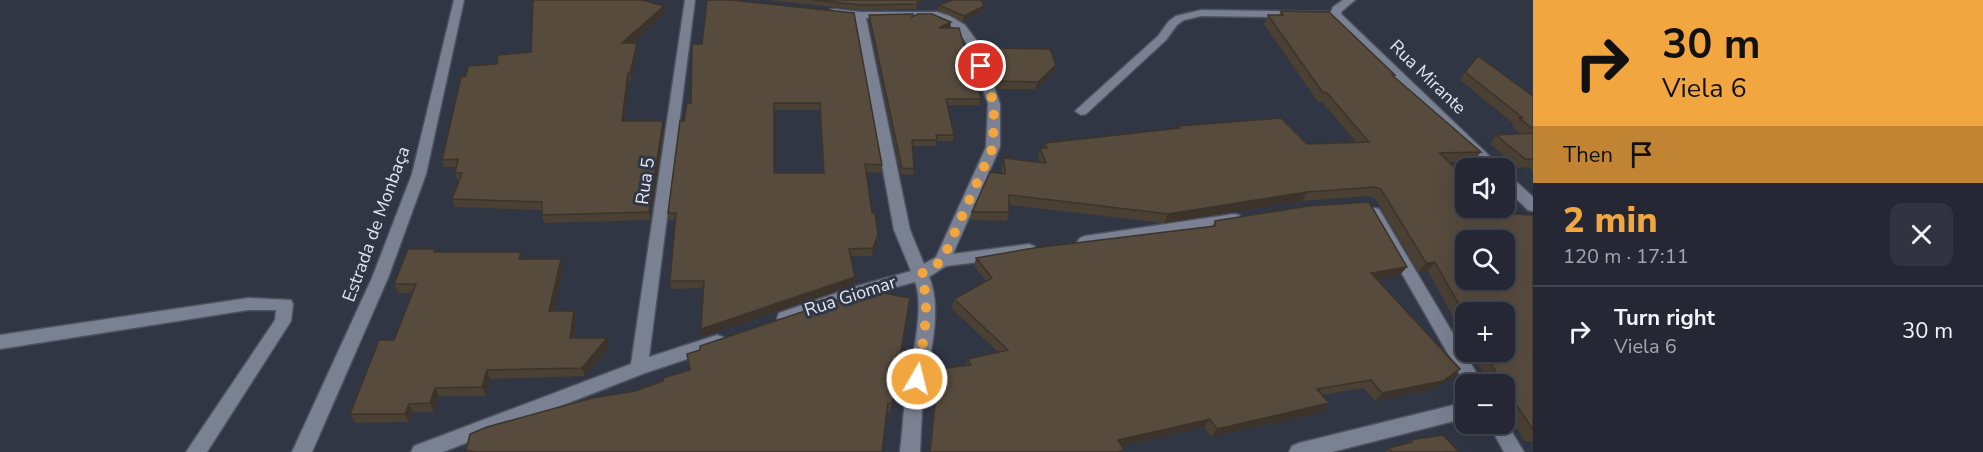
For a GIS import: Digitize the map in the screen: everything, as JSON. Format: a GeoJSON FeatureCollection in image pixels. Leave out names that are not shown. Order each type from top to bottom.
{"type":"FeatureCollection","features":[{"type":"Feature","properties":{"kind":"street","name":"Estrada de Monbaça"},"geometry":{"type":"LineString","coordinates":[[302,452],[380,278],[419,174],[459,0]]}},
{"type":"Feature","properties":{"kind":"street","name":"Rua 5"},"geometry":{"type":"LineString","coordinates":[[639,368],[690,0]]}},
{"type":"Feature","properties":{"kind":"street"},"geometry":{"type":"LineString","coordinates":[[1081,111],[1162,39],[1173,23],[1180,18],[1201,13],[1335,15],[1337,9],[1350,0]]}},
{"type":"Feature","properties":{"kind":"street"},"geometry":{"type":"LineString","coordinates":[[827,12],[860,15],[933,14],[946,18],[961,27],[975,47],[994,104],[993,147],[942,261]]}},
{"type":"Feature","properties":{"kind":"street"},"geometry":{"type":"LineString","coordinates":[[860,15],[902,230],[926,288],[927,310],[914,401],[910,452]]}},
{"type":"Feature","properties":{"kind":"street","name":"Rua Mirante"},"geometry":{"type":"LineString","coordinates":[[1335,15],[1485,158]]}},
{"type":"Feature","properties":{"kind":"street"},"geometry":{"type":"LineString","coordinates":[[1515,189],[1533,206]]}},
{"type":"Feature","properties":{"kind":"street"},"geometry":{"type":"LineString","coordinates":[[1363,204],[1387,232],[1468,374]]}},
{"type":"Feature","properties":{"kind":"street"},"geometry":{"type":"LineString","coordinates":[[1067,245],[1255,215]]}},
{"type":"Feature","properties":{"kind":"street","name":"Rua Giomar"},"geometry":{"type":"LineString","coordinates":[[774,322],[860,291],[921,274],[942,261],[1044,248]]}},
{"type":"Feature","properties":{"kind":"street"},"geometry":{"type":"LineString","coordinates":[[0,342],[248,304],[285,304],[283,321],[196,452]]}},
{"type":"Feature","properties":{"kind":"street"},"geometry":{"type":"LineString","coordinates":[[421,452],[639,368],[730,337]]}},
{"type":"Feature","properties":{"kind":"street"},"geometry":{"type":"LineString","coordinates":[[1299,452],[1455,413]]}},
{"type":"Feature","properties":{"kind":"street"},"geometry":{"type":"LineString","coordinates":[[1503,434],[1514,452]]}},
{"type":"Feature","properties":{"kind":"building"},"geometry":{"type":"Polygon","coordinates":[[[533,0],[642,0],[664,6],[622,43],[637,43],[630,73],[628,73],[622,121],[663,121],[649,212],[542,215],[542,202],[452,199],[462,173],[455,173],[458,159],[442,160],[461,77],[466,76],[468,66],[497,64],[498,55],[531,52],[533,0]]]}},
{"type":"Feature","properties":{"kind":"building"},"geometry":{"type":"Polygon","coordinates":[[[707,0],[732,0],[854,13],[882,165],[865,164],[872,213],[875,213],[878,235],[873,248],[849,249],[855,277],[701,329],[704,281],[670,281],[676,213],[668,213],[680,121],[684,121],[687,103],[691,103],[692,44],[702,44],[707,0]],[[774,103],[774,173],[824,173],[820,103],[774,103]]]}},
{"type":"Feature","properties":{"kind":"building"},"geometry":{"type":"Polygon","coordinates":[[[814,0],[918,0],[917,4],[861,5],[814,0]]]}},
{"type":"Feature","properties":{"kind":"building"},"geometry":{"type":"Polygon","coordinates":[[[952,0],[981,0],[984,6],[964,16],[939,5],[952,0]]]}},
{"type":"Feature","properties":{"kind":"building"},"geometry":{"type":"Polygon","coordinates":[[[1281,11],[1329,12],[1395,75],[1392,75],[1481,152],[1440,153],[1455,168],[1455,218],[1515,218],[1515,214],[1533,215],[1533,430],[1515,402],[1515,374],[1497,374],[1490,362],[1515,362],[1515,302],[1458,302],[1435,262],[1426,263],[1381,189],[1375,187],[1307,192],[1168,214],[1009,195],[1009,212],[972,212],[990,172],[1005,174],[1004,158],[1046,163],[1040,148],[1047,148],[1045,143],[1180,128],[1178,126],[1281,118],[1307,144],[1369,142],[1327,93],[1323,93],[1268,15],[1283,15],[1281,11]]]}},
{"type":"Feature","properties":{"kind":"building"},"geometry":{"type":"Polygon","coordinates":[[[913,14],[912,17],[918,14],[932,14],[951,22],[939,28],[959,28],[965,50],[971,50],[982,83],[976,83],[981,99],[946,99],[954,135],[936,135],[937,140],[912,140],[914,169],[902,168],[869,15],[913,14]]]}},
{"type":"Feature","properties":{"kind":"building"},"geometry":{"type":"Polygon","coordinates":[[[988,48],[1050,49],[1056,65],[1038,82],[999,81],[988,48]]]}},
{"type":"Feature","properties":{"kind":"building"},"geometry":{"type":"Polygon","coordinates":[[[1478,56],[1533,96],[1533,129],[1519,118],[1523,118],[1465,72],[1478,56]]]}},
{"type":"Feature","properties":{"kind":"building"},"geometry":{"type":"Polygon","coordinates":[[[1533,133],[1533,159],[1525,159],[1496,135],[1533,133]]]}},
{"type":"Feature","properties":{"kind":"building"},"geometry":{"type":"Polygon","coordinates":[[[1369,202],[1407,267],[1371,273],[1460,369],[1443,381],[1382,393],[1371,380],[1317,389],[1329,403],[1217,429],[1210,419],[1118,440],[1124,450],[1118,452],[930,452],[939,369],[971,365],[968,359],[1008,350],[954,299],[992,278],[976,258],[1034,248],[1215,226],[1215,221],[1308,206],[1369,202]]]}},
{"type":"Feature","properties":{"kind":"building"},"geometry":{"type":"Polygon","coordinates":[[[408,249],[435,249],[434,252],[521,252],[519,259],[561,259],[549,311],[574,311],[570,338],[607,338],[582,368],[487,370],[482,387],[435,388],[430,403],[409,404],[405,414],[350,414],[379,340],[394,340],[416,284],[394,284],[408,249]]]}},
{"type":"Feature","properties":{"kind":"building"},"geometry":{"type":"Polygon","coordinates":[[[868,290],[910,298],[892,404],[888,403],[882,452],[475,452],[466,450],[470,434],[487,427],[592,398],[635,391],[663,381],[663,378],[690,370],[687,354],[700,350],[700,346],[868,290]]]}},
{"type":"Feature","properties":{"kind":"building"},"geometry":{"type":"Polygon","coordinates":[[[1443,435],[1459,452],[1392,452],[1389,448],[1412,442],[1410,440],[1443,435]]]}},
{"type":"Feature","properties":{"kind":"route"},"geometry":{"type":"LineString","coordinates":[[917,379],[927,310],[926,288],[921,274],[942,261],[993,147],[994,104],[981,66]]}}]}
